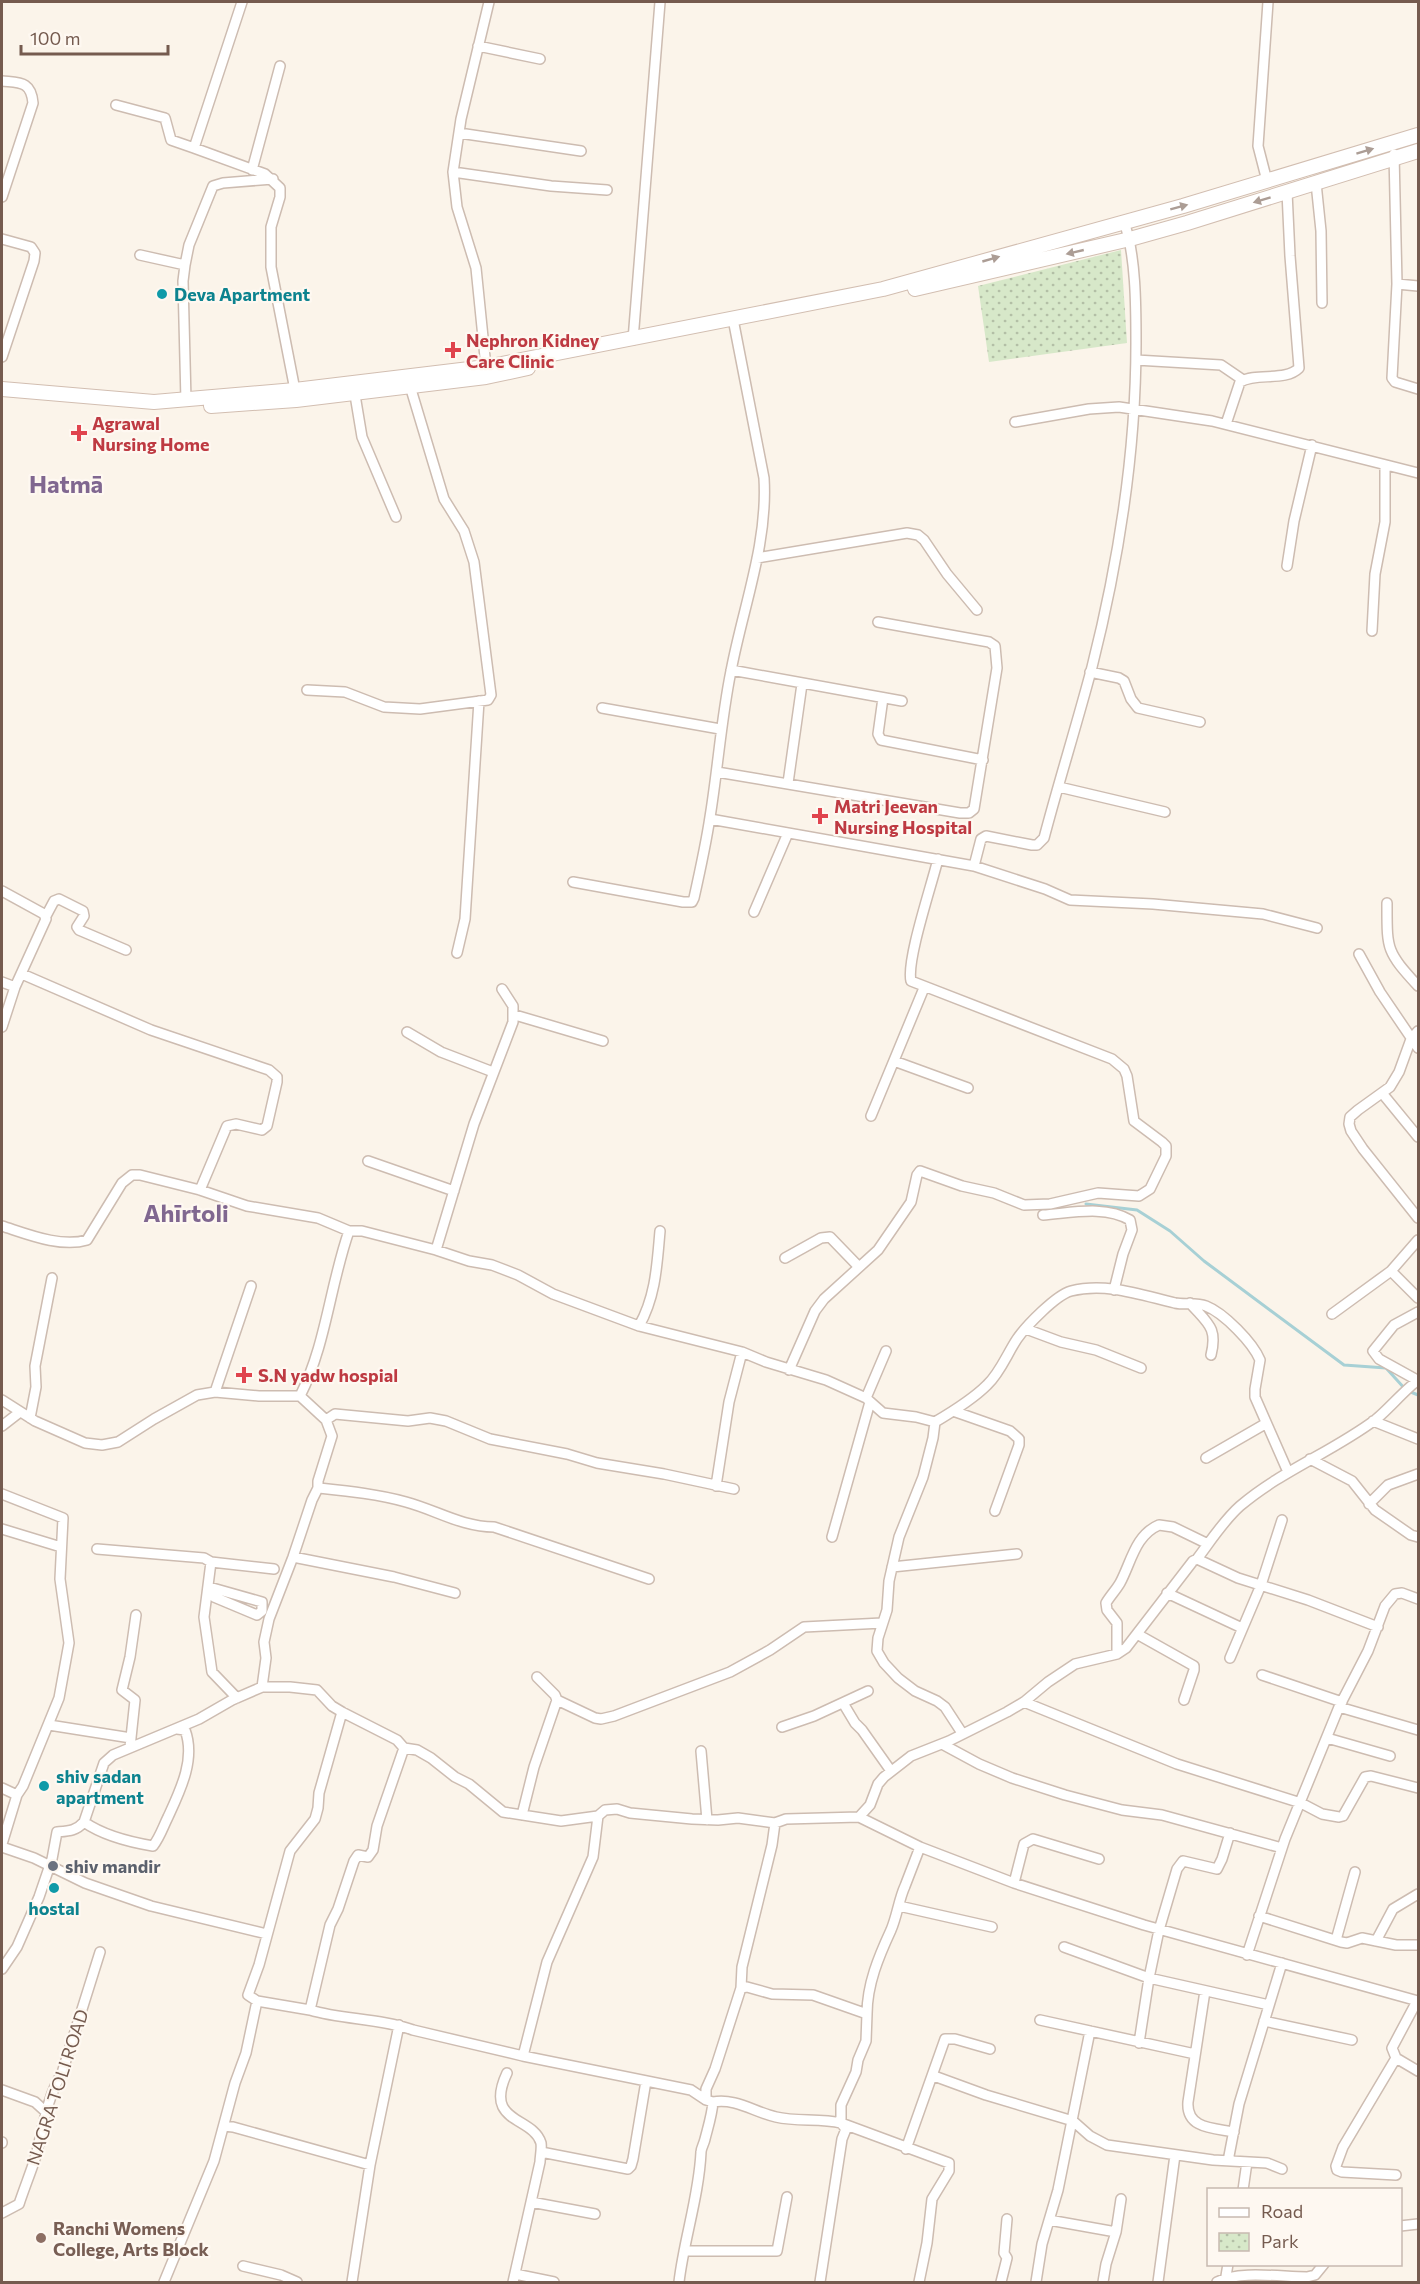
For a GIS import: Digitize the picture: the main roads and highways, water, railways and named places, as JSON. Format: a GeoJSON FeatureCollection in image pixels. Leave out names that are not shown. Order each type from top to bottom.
{"type":"FeatureCollection","features":[{"type":"Feature","properties":{"kind":"main road"},"geometry":{"type":"LineString","coordinates":[[2,389],[154,402],[295,390],[410,386],[486,377],[883,289],[1267,181],[1419,135]]}},
{"type":"Feature","properties":{"kind":"main road"},"geometry":{"type":"LineString","coordinates":[[2,399],[154,410],[270,403],[486,367],[885,296],[1130,239],[1419,151]]}},
{"type":"Feature","properties":{"kind":"waterway"},"geometry":{"type":"LineString","coordinates":[[1086,1204],[1137,1210],[1170,1231],[1204,1261],[1344,1365],[1386,1368],[1406,1390],[1418,1395]]}},
{"type":"Feature","properties":{"kind":"place","name":"Deva Apartment"},"geometry":{"type":"Point","coordinates":[162,294]}},
{"type":"Feature","properties":{"kind":"place","name":"Nephron Kidney Care Clinic"},"geometry":{"type":"Point","coordinates":[453,350]}},
{"type":"Feature","properties":{"kind":"place","name":"Agrawal Nursing Home"},"geometry":{"type":"Point","coordinates":[79,433]}},
{"type":"Feature","properties":{"kind":"place","name":"Matri Jeevan Nursing Hospital"},"geometry":{"type":"Point","coordinates":[820,816]}},
{"type":"Feature","properties":{"kind":"place","name":"S.N yadw hospial"},"geometry":{"type":"Point","coordinates":[244,1375]}},
{"type":"Feature","properties":{"kind":"place","name":"shiv sadan apartment"},"geometry":{"type":"Point","coordinates":[44,1786]}},
{"type":"Feature","properties":{"kind":"place","name":"shiv mandir"},"geometry":{"type":"Point","coordinates":[53,1866]}},
{"type":"Feature","properties":{"kind":"place","name":"hostal"},"geometry":{"type":"Point","coordinates":[54,1888]}},
{"type":"Feature","properties":{"kind":"place","name":"Ranchi Womens College, Arts Block"},"geometry":{"type":"Point","coordinates":[41,2238]}},
{"type":"Feature","properties":{"kind":"district","name":"Hatmā"},"geometry":{"type":"Point","coordinates":[66,483]}},
{"type":"Feature","properties":{"kind":"district","name":"Ahīrtoli"},"geometry":{"type":"Point","coordinates":[186,1212]}}]}
